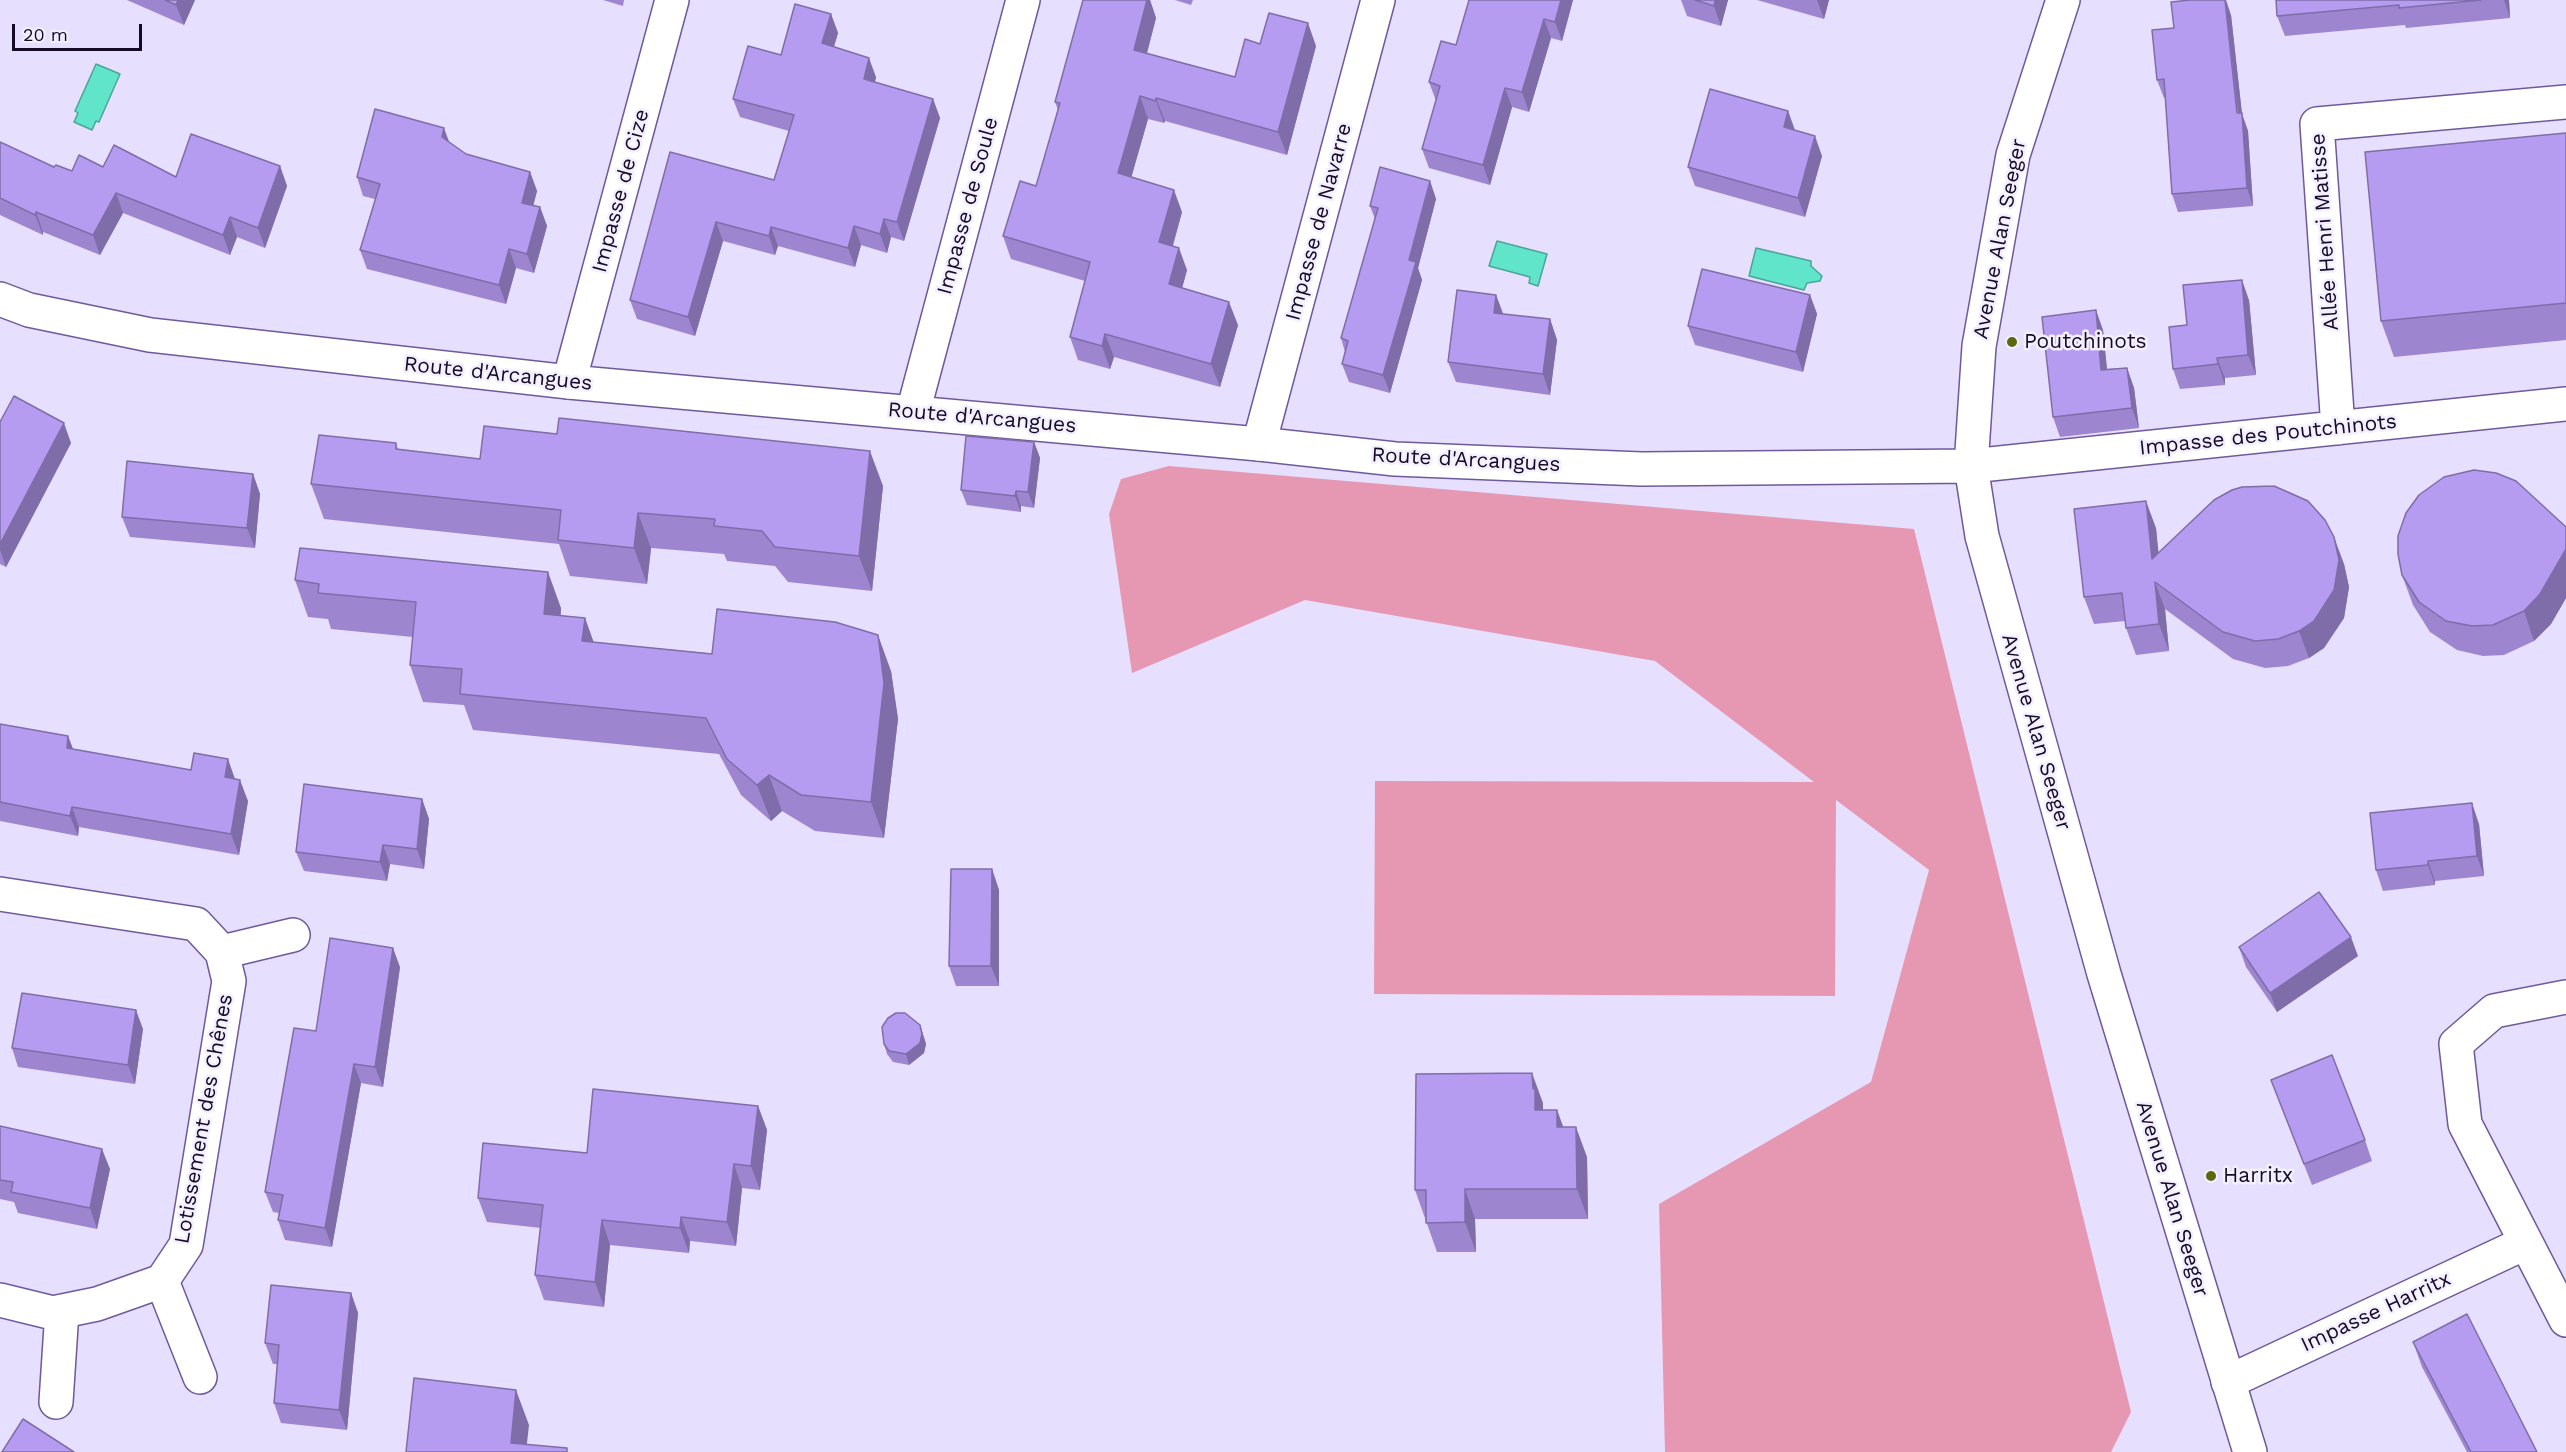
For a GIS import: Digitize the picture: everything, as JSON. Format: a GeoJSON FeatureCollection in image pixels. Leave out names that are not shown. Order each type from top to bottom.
{"type":"FeatureCollection","features":[{"type":"Feature","properties":{"kind":"street","name":"Impasse de Cize"},"geometry":{"type":"LineString","coordinates":[[569,382],[672,0]]}},
{"type":"Feature","properties":{"kind":"street","name":"Impasse de Soule"},"geometry":{"type":"LineString","coordinates":[[913,412],[1023,0]]}},
{"type":"Feature","properties":{"kind":"street","name":"Impasse de Navarre"},"geometry":{"type":"LineString","coordinates":[[1259,444],[1378,0]]}},
{"type":"Feature","properties":{"kind":"street","name":"Avenue Alan Seeger"},"geometry":{"type":"LineString","coordinates":[[2063,0],[2013,155],[1979,346],[1971,466],[1982,536],[2104,974],[2250,1452]]}},
{"type":"Feature","properties":{"kind":"street","name":"Allée Henri Matisse"},"geometry":{"type":"LineString","coordinates":[[2338,428],[2317,123],[2566,102]]}},
{"type":"Feature","properties":{"kind":"street","name":"Route d'Arcangues"},"geometry":{"type":"LineString","coordinates":[[0,299],[29,310],[150,335],[569,382],[1259,444],[1395,459],[1641,469],[1971,466]]}},
{"type":"Feature","properties":{"kind":"street","name":"Impasse des Poutchinots"},"geometry":{"type":"LineString","coordinates":[[1971,466],[2566,404]]}},
{"type":"Feature","properties":{"kind":"street","name":"Lotissement des Chênes"},"geometry":{"type":"LineString","coordinates":[[0,894],[196,924],[222,952],[229,981],[186,1245],[162,1281]]}},
{"type":"Feature","properties":{"kind":"street"},"geometry":{"type":"LineString","coordinates":[[222,952],[293,935]]}},
{"type":"Feature","properties":{"kind":"street"},"geometry":{"type":"LineString","coordinates":[[2566,997],[2493,1011],[2456,1044],[2465,1124],[2566,1320]]}},
{"type":"Feature","properties":{"kind":"street","name":"Impasse Harritx"},"geometry":{"type":"LineString","coordinates":[[2228,1382],[2525,1243]]}},
{"type":"Feature","properties":{"kind":"street"},"geometry":{"type":"LineString","coordinates":[[0,1300],[53,1313],[97,1304],[162,1281],[200,1377]]}},
{"type":"Feature","properties":{"kind":"street"},"geometry":{"type":"LineString","coordinates":[[56,1402],[62,1311]]}},
{"type":"Feature","properties":{"kind":"shaded area"},"geometry":{"type":"Polygon","coordinates":[[[96,64],[120,74],[99,122],[96,121],[92,130],[74,122],[78,113],[75,111],[96,64]]]}},
{"type":"Feature","properties":{"kind":"shaded area"},"geometry":{"type":"Polygon","coordinates":[[[1497,241],[1547,254],[1538,286],[1529,283],[1530,277],[1489,266],[1497,241]]]}},
{"type":"Feature","properties":{"kind":"shaded area"},"geometry":{"type":"Polygon","coordinates":[[[1756,248],[1811,261],[1811,266],[1822,276],[1820,281],[1807,283],[1804,290],[1749,276],[1756,248]]]}},
{"type":"Feature","properties":{"kind":"shaded area"},"geometry":{"type":"Polygon","coordinates":[[[1169,466],[1914,529],[2131,1412],[2111,1452],[1665,1452],[1659,1204],[1871,1082],[1929,870],[1836,800],[1835,996],[1374,994],[1375,781],[1814,782],[1655,661],[1305,600],[1132,673],[1109,514],[1121,479],[1169,466]]]}},
{"type":"Feature","properties":{"kind":"building"},"geometry":{"type":"Polygon","coordinates":[[[165,0],[178,0],[176,5],[165,0]]]}},
{"type":"Feature","properties":{"kind":"building"},"geometry":{"type":"Polygon","coordinates":[[[1083,0],[1147,0],[1134,50],[1235,77],[1245,39],[1260,44],[1269,13],[1308,23],[1278,132],[1156,98],[1156,101],[1140,96],[1118,173],[1174,190],[1159,242],[1179,248],[1169,284],[1229,302],[1211,364],[1105,334],[1102,346],[1070,337],[1090,262],[1003,236],[1020,181],[1036,186],[1060,103],[1055,102],[1083,0]]]}},
{"type":"Feature","properties":{"kind":"building"},"geometry":{"type":"Polygon","coordinates":[[[1469,0],[1561,0],[1555,22],[1544,19],[1522,92],[1505,88],[1483,165],[1422,149],[1440,86],[1429,82],[1441,41],[1456,45],[1469,0]]]}},
{"type":"Feature","properties":{"kind":"building"},"geometry":{"type":"Polygon","coordinates":[[[1695,0],[1715,0],[1714,6],[1695,0]]]}},
{"type":"Feature","properties":{"kind":"building"},"geometry":{"type":"Polygon","coordinates":[[[2225,0],[2237,113],[2242,113],[2247,188],[2172,194],[2164,79],[2157,80],[2152,30],[2174,28],[2171,2],[2225,0]]]}},
{"type":"Feature","properties":{"kind":"building"},"geometry":{"type":"Polygon","coordinates":[[[2276,0],[2481,0],[2277,16],[2276,0]]]}},
{"type":"Feature","properties":{"kind":"building"},"geometry":{"type":"Polygon","coordinates":[[[795,4],[831,14],[822,43],[869,58],[864,79],[933,99],[897,222],[884,219],[880,234],[854,226],[848,248],[771,227],[769,236],[716,222],[688,317],[630,300],[670,152],[774,180],[794,115],[733,99],[748,46],[781,55],[795,4]]]}},
{"type":"Feature","properties":{"kind":"building"},"geometry":{"type":"Polygon","coordinates":[[[1710,89],[1788,111],[1784,127],[1815,136],[1798,198],[1688,167],[1710,89]]]}},
{"type":"Feature","properties":{"kind":"building"},"geometry":{"type":"Polygon","coordinates":[[[375,109],[444,128],[442,137],[466,154],[530,172],[522,203],[540,207],[527,254],[509,249],[499,285],[360,250],[380,184],[357,177],[375,109]]]}},
{"type":"Feature","properties":{"kind":"building"},"geometry":{"type":"Polygon","coordinates":[[[2566,133],[2566,303],[2381,321],[2365,152],[2566,133]]]}},
{"type":"Feature","properties":{"kind":"building"},"geometry":{"type":"Polygon","coordinates":[[[191,134],[280,166],[258,228],[230,217],[223,235],[116,193],[93,235],[36,212],[35,215],[0,198],[0,142],[54,167],[56,165],[72,171],[79,155],[103,167],[114,145],[176,177],[191,134]]]}},
{"type":"Feature","properties":{"kind":"building"},"geometry":{"type":"Polygon","coordinates":[[[1380,167],[1430,181],[1409,260],[1416,262],[1383,375],[1342,364],[1348,341],[1341,338],[1378,208],[1370,206],[1380,167]]]}},
{"type":"Feature","properties":{"kind":"building"},"geometry":{"type":"Polygon","coordinates":[[[1702,269],[1810,295],[1796,352],[1688,326],[1702,269]]]}},
{"type":"Feature","properties":{"kind":"building"},"geometry":{"type":"Polygon","coordinates":[[[2242,280],[2248,355],[2217,358],[2218,364],[2173,369],[2169,327],[2187,325],[2183,285],[2242,280]]]}},
{"type":"Feature","properties":{"kind":"building"},"geometry":{"type":"Polygon","coordinates":[[[1457,290],[1496,295],[1494,313],[1550,319],[1543,374],[1448,362],[1457,290]]]}},
{"type":"Feature","properties":{"kind":"building"},"geometry":{"type":"Polygon","coordinates":[[[2096,310],[2101,370],[2127,368],[2132,408],[2053,417],[2042,317],[2096,310]]]}},
{"type":"Feature","properties":{"kind":"building"},"geometry":{"type":"Polygon","coordinates":[[[14,396],[64,423],[0,544],[0,422],[14,396]]]}},
{"type":"Feature","properties":{"kind":"building"},"geometry":{"type":"Polygon","coordinates":[[[559,418],[870,451],[859,556],[775,547],[762,531],[714,526],[715,519],[638,513],[634,548],[558,540],[561,510],[311,484],[319,435],[396,443],[396,449],[480,459],[484,426],[557,434],[559,418]]]}},
{"type":"Feature","properties":{"kind":"building"},"geometry":{"type":"Polygon","coordinates":[[[966,436],[1034,442],[1028,492],[1016,491],[1015,496],[961,490],[966,436]]]}},
{"type":"Feature","properties":{"kind":"building"},"geometry":{"type":"Polygon","coordinates":[[[127,461],[253,474],[247,528],[122,517],[127,461]]]}},
{"type":"Feature","properties":{"kind":"building"},"geometry":{"type":"Polygon","coordinates":[[[2474,470],[2496,473],[2516,481],[2566,527],[2566,549],[2540,594],[2524,611],[2493,625],[2472,626],[2446,621],[2419,602],[2402,575],[2398,554],[2398,536],[2406,513],[2419,495],[2444,477],[2474,470]]]}},
{"type":"Feature","properties":{"kind":"building"},"geometry":{"type":"Polygon","coordinates":[[[2274,486],[2308,501],[2325,520],[2334,537],[2339,560],[2334,590],[2314,621],[2299,631],[2278,639],[2255,641],[2223,632],[2155,582],[2159,624],[2126,628],[2122,593],[2084,597],[2074,509],[2146,501],[2152,559],[2214,500],[2242,487],[2274,486]]]}},
{"type":"Feature","properties":{"kind":"building"},"geometry":{"type":"Polygon","coordinates":[[[300,548],[548,572],[544,614],[585,618],[582,641],[712,654],[717,609],[835,622],[878,635],[884,683],[871,802],[801,795],[769,775],[757,785],[727,759],[706,718],[460,694],[462,669],[410,665],[416,602],[318,593],[319,584],[295,580],[300,548]]]}},
{"type":"Feature","properties":{"kind":"building"},"geometry":{"type":"Polygon","coordinates":[[[0,724],[68,736],[67,748],[191,770],[194,753],[228,759],[225,777],[240,780],[231,834],[72,807],[70,816],[0,802],[0,724]]]}},
{"type":"Feature","properties":{"kind":"building"},"geometry":{"type":"Polygon","coordinates":[[[304,784],[422,799],[417,849],[383,845],[380,862],[296,852],[304,784]]]}},
{"type":"Feature","properties":{"kind":"building"},"geometry":{"type":"Polygon","coordinates":[[[2472,803],[2477,856],[2428,861],[2428,865],[2376,870],[2370,813],[2472,803]]]}},
{"type":"Feature","properties":{"kind":"building"},"geometry":{"type":"Polygon","coordinates":[[[951,869],[992,869],[991,966],[949,966],[951,869]]]}},
{"type":"Feature","properties":{"kind":"building"},"geometry":{"type":"Polygon","coordinates":[[[2319,892],[2351,937],[2270,993],[2239,947],[2319,892]]]}},
{"type":"Feature","properties":{"kind":"building"},"geometry":{"type":"Polygon","coordinates":[[[330,938],[393,948],[375,1067],[354,1064],[325,1228],[278,1220],[283,1195],[265,1192],[294,1028],[316,1031],[330,938]]]}},
{"type":"Feature","properties":{"kind":"building"},"geometry":{"type":"Polygon","coordinates":[[[22,993],[136,1010],[128,1065],[12,1048],[22,993]]]}},
{"type":"Feature","properties":{"kind":"building"},"geometry":{"type":"Polygon","coordinates":[[[896,1013],[905,1013],[920,1025],[922,1034],[920,1043],[906,1054],[889,1051],[884,1044],[882,1027],[888,1018],[896,1013]]]}},
{"type":"Feature","properties":{"kind":"building"},"geometry":{"type":"Polygon","coordinates":[[[2332,1055],[2365,1140],[2304,1164],[2271,1080],[2332,1055]]]}},
{"type":"Feature","properties":{"kind":"building"},"geometry":{"type":"Polygon","coordinates":[[[1532,1073],[1535,1110],[1557,1110],[1557,1127],[1576,1127],[1577,1189],[1465,1189],[1465,1222],[1426,1223],[1426,1190],[1415,1190],[1416,1074],[1532,1073]]]}},
{"type":"Feature","properties":{"kind":"building"},"geometry":{"type":"Polygon","coordinates":[[[593,1089],[758,1106],[751,1166],[734,1164],[727,1222],[681,1217],[680,1228],[602,1220],[595,1282],[535,1275],[543,1205],[478,1198],[483,1143],[587,1153],[593,1089]]]}},
{"type":"Feature","properties":{"kind":"building"},"geometry":{"type":"Polygon","coordinates":[[[0,1126],[102,1149],[90,1208],[11,1192],[13,1182],[0,1180],[0,1126]]]}},
{"type":"Feature","properties":{"kind":"building"},"geometry":{"type":"Polygon","coordinates":[[[271,1285],[351,1293],[339,1410],[274,1403],[279,1345],[265,1343],[271,1285]]]}},
{"type":"Feature","properties":{"kind":"building"},"geometry":{"type":"Polygon","coordinates":[[[2467,1314],[2537,1452],[2471,1452],[2413,1342],[2467,1314]]]}},
{"type":"Feature","properties":{"kind":"building"},"geometry":{"type":"Polygon","coordinates":[[[414,1378],[516,1390],[511,1443],[567,1448],[567,1452],[406,1452],[414,1378]]]}},
{"type":"Feature","properties":{"kind":"building"},"geometry":{"type":"Polygon","coordinates":[[[23,1419],[74,1452],[2,1452],[23,1419]]]}},
{"type":"Feature","properties":{"kind":"place","name":"Poutchinots"},"geometry":{"type":"Point","coordinates":[2012,342]}},
{"type":"Feature","properties":{"kind":"place","name":"Harritx"},"geometry":{"type":"Point","coordinates":[2211,1176]}}]}
